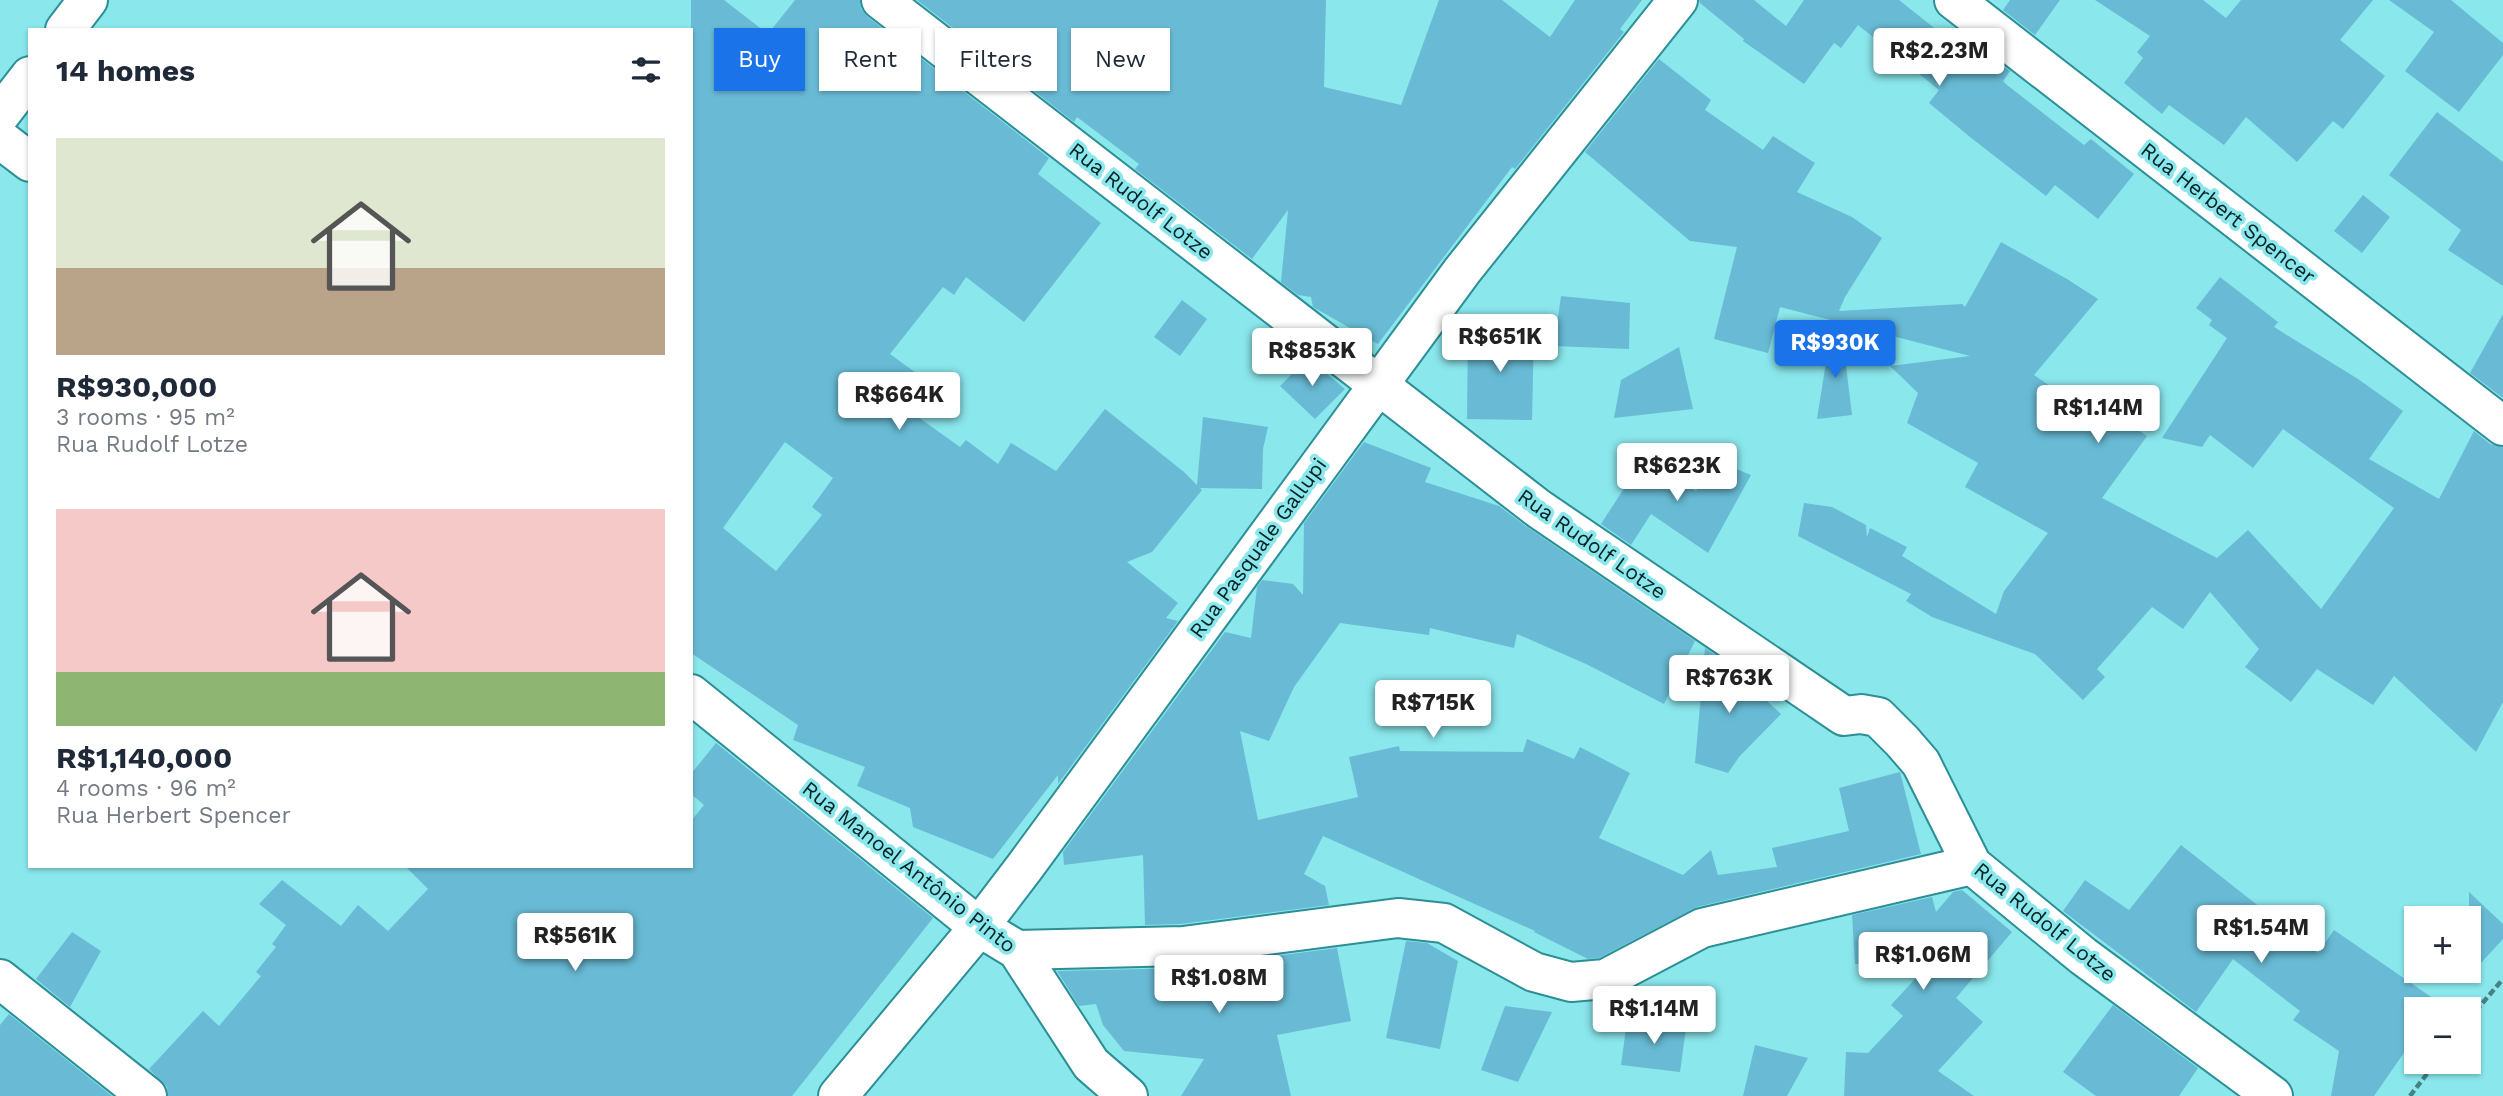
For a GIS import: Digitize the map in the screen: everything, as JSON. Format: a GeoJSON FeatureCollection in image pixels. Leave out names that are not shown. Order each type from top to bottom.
{"type":"FeatureCollection","features":[{"type":"Feature","properties":{"kind":"street"},"geometry":{"type":"LineString","coordinates":[[67,28],[88,0]]}},
{"type":"Feature","properties":{"kind":"street","name":"Rua Rudolf Lotze"},"geometry":{"type":"LineString","coordinates":[[881,0],[1539,509],[1844,716],[1861,713],[1878,717],[1921,763],[1972,865],[2083,956],[2273,1096]]}},
{"type":"Feature","properties":{"kind":"street","name":"Rua Pasquale Gallupi"},"geometry":{"type":"LineString","coordinates":[[838,1096],[979,927],[1462,271],[1678,0]]}},
{"type":"Feature","properties":{"kind":"street","name":"Rua Herbert Spencer"},"geometry":{"type":"LineString","coordinates":[[1954,0],[2503,426]]}},
{"type":"Feature","properties":{"kind":"street"},"geometry":{"type":"LineString","coordinates":[[0,115],[28,79]]}},
{"type":"Feature","properties":{"kind":"street"},"geometry":{"type":"LineString","coordinates":[[0,139],[28,160]]}},
{"type":"Feature","properties":{"kind":"street","name":"Rua Manoel Antônio Pinto"},"geometry":{"type":"LineString","coordinates":[[693,696],[979,927],[1017,950],[1091,1064],[1128,1096]]}},
{"type":"Feature","properties":{"kind":"street"},"geometry":{"type":"LineString","coordinates":[[1017,950],[1183,946],[1398,918],[1444,923],[1534,972],[1571,982],[1594,980],[1605,979],[1702,928],[1972,865]]}},
{"type":"Feature","properties":{"kind":"street"},"geometry":{"type":"LineString","coordinates":[[0,979],[147,1096]]}},
{"type":"Feature","properties":{"kind":"path"},"geometry":{"type":"LineString","coordinates":[[2481,1005],[2503,979]]}},
{"type":"Feature","properties":{"kind":"path"},"geometry":{"type":"LineString","coordinates":[[2410,1096],[2427,1074]]}},
{"type":"Feature","properties":{"kind":"building"},"geometry":{"type":"Polygon","coordinates":[[[691,0],[724,0],[760,28],[714,28],[714,91],[805,91],[805,28],[773,28],[795,0],[860,0],[861,9],[882,28],[819,28],[819,91],[921,91],[921,58],[935,69],[935,91],[963,91],[1049,158],[1038,174],[1101,223],[1024,322],[966,277],[954,295],[943,287],[890,354],[931,384],[911,412],[960,447],[966,440],[998,464],[1011,443],[1056,471],[1105,409],[1197,485],[1203,417],[1268,427],[1263,449],[1262,489],[1200,488],[1202,490],[1152,552],[1127,562],[1178,603],[1166,618],[1178,621],[1058,784],[1058,775],[993,859],[913,827],[910,808],[857,786],[865,767],[793,740],[798,725],[693,654],[691,0]],[[785,442],[723,528],[776,571],[822,515],[812,507],[833,478],[785,442]]]}},
{"type":"Feature","properties":{"kind":"building"},"geometry":{"type":"Polygon","coordinates":[[[917,0],[1326,0],[1324,87],[1401,105],[1439,0],[1502,0],[1550,37],[1575,0],[1642,0],[1620,29],[1624,32],[1515,169],[1512,167],[1378,344],[1313,307],[1311,297],[1298,295],[1281,282],[1288,210],[1252,259],[1135,169],[1139,164],[1077,117],[1074,122],[1034,91],[1057,91],[1057,28],[953,28],[917,0]]]}},
{"type":"Feature","properties":{"kind":"building"},"geometry":{"type":"Polygon","coordinates":[[[1699,0],[1754,0],[1786,26],[1804,0],[1899,0],[1967,54],[1972,56],[1978,47],[2010,71],[2003,81],[2007,85],[2084,145],[2091,139],[2134,174],[2098,219],[2055,185],[2046,196],[1970,137],[1929,103],[1939,90],[1858,25],[1841,48],[1834,43],[1804,84],[1743,41],[1744,39],[1699,0]]]}},
{"type":"Feature","properties":{"kind":"building"},"geometry":{"type":"Polygon","coordinates":[[[2010,0],[2060,0],[2035,35],[2003,10],[2010,0]]]}},
{"type":"Feature","properties":{"kind":"building"},"geometry":{"type":"Polygon","coordinates":[[[2095,0],[2203,0],[2226,18],[2241,0],[2373,0],[2340,40],[2385,76],[2343,129],[2333,121],[2297,162],[2246,117],[2224,145],[2169,105],[2162,114],[2124,83],[2143,58],[2137,52],[2150,36],[2095,0]]]}},
{"type":"Feature","properties":{"kind":"building"},"geometry":{"type":"Polygon","coordinates":[[[2389,0],[2451,0],[2503,43],[2503,55],[2459,112],[2405,71],[2434,32],[2389,0]]]}},
{"type":"Feature","properties":{"kind":"building"},"geometry":{"type":"Polygon","coordinates":[[[1659,59],[1711,100],[1705,110],[1763,150],[1773,136],[1815,163],[1797,192],[1852,217],[1882,238],[1839,311],[1962,304],[1965,307],[2001,242],[2098,299],[2034,375],[2089,413],[2096,402],[2147,436],[2102,498],[2217,558],[2248,530],[2321,609],[2394,508],[2283,429],[2253,468],[2210,435],[2202,447],[2162,438],[2227,338],[2209,325],[2212,320],[2196,308],[2220,277],[2278,322],[2274,327],[2358,379],[2403,411],[2369,459],[2439,499],[2474,431],[2490,444],[2503,447],[2503,702],[2476,752],[2394,676],[2373,705],[2317,669],[2291,702],[2245,667],[2259,649],[2210,592],[2183,629],[2152,607],[2097,669],[2105,677],[2083,700],[2035,654],[1932,617],[1906,601],[1911,594],[1798,536],[1804,503],[1832,507],[1866,525],[1867,537],[1870,528],[1907,547],[1902,556],[1996,614],[2004,591],[2048,533],[1965,487],[1978,463],[1907,423],[1918,393],[1890,366],[1970,356],[1780,307],[1768,353],[1714,339],[1737,247],[1690,241],[1585,152],[1659,59]]]}},
{"type":"Feature","properties":{"kind":"building"},"geometry":{"type":"Polygon","coordinates":[[[2437,112],[2503,162],[2503,286],[2448,250],[2461,230],[2389,175],[2437,112]]]}},
{"type":"Feature","properties":{"kind":"building"},"geometry":{"type":"Polygon","coordinates":[[[2363,195],[2390,217],[2362,253],[2334,231],[2363,195]]]}},
{"type":"Feature","properties":{"kind":"building"},"geometry":{"type":"Polygon","coordinates":[[[1561,296],[1630,303],[1629,349],[1554,346],[1561,296]]]}},
{"type":"Feature","properties":{"kind":"building"},"geometry":{"type":"Polygon","coordinates":[[[1182,300],[1207,319],[1180,356],[1154,337],[1182,300]]]}},
{"type":"Feature","properties":{"kind":"building"},"geometry":{"type":"Polygon","coordinates":[[[2503,314],[2503,398],[2470,373],[2503,314]]]}},
{"type":"Feature","properties":{"kind":"building"},"geometry":{"type":"Polygon","coordinates":[[[1832,324],[1841,324],[1852,415],[1817,419],[1832,324]]]}},
{"type":"Feature","properties":{"kind":"building"},"geometry":{"type":"Polygon","coordinates":[[[1468,327],[1534,330],[1532,420],[1467,419],[1468,327]]]}},
{"type":"Feature","properties":{"kind":"building"},"geometry":{"type":"Polygon","coordinates":[[[1679,347],[1693,409],[1614,418],[1621,380],[1679,347]]]}},
{"type":"Feature","properties":{"kind":"building"},"geometry":{"type":"Polygon","coordinates":[[[1308,358],[1345,389],[1315,419],[1280,386],[1308,358]]]}},
{"type":"Feature","properties":{"kind":"building"},"geometry":{"type":"Polygon","coordinates":[[[1364,442],[1431,468],[1425,482],[1499,506],[1695,641],[1664,704],[1586,664],[1517,634],[1514,648],[1430,628],[1429,635],[1340,623],[1294,687],[1269,741],[1240,731],[1258,820],[1358,797],[1349,757],[1399,746],[1400,751],[1523,752],[1527,739],[1574,759],[1580,747],[1630,773],[1599,838],[1683,875],[1711,850],[1718,875],[1777,867],[1772,848],[1849,831],[1839,788],[1900,772],[1921,854],[1697,907],[1599,958],[1588,959],[1535,931],[1323,836],[1304,874],[1325,886],[1329,905],[1181,924],[1145,925],[1143,855],[1064,865],[1063,852],[1225,632],[1251,638],[1257,587],[1262,580],[1293,584],[1303,595],[1304,523],[1364,442]]]}},
{"type":"Feature","properties":{"kind":"building"},"geometry":{"type":"Polygon","coordinates":[[[1643,459],[1696,491],[1712,464],[1724,464],[1751,475],[1708,553],[1651,514],[1631,545],[1601,524],[1643,459]]]}},
{"type":"Feature","properties":{"kind":"building"},"geometry":{"type":"Polygon","coordinates":[[[1705,648],[1760,686],[1756,691],[1781,714],[1739,757],[1728,773],[1695,763],[1705,648]]]}},
{"type":"Feature","properties":{"kind":"building"},"geometry":{"type":"Polygon","coordinates":[[[716,743],[933,918],[792,1096],[168,1096],[167,1087],[149,1069],[203,1011],[219,1026],[261,976],[256,972],[276,947],[272,944],[286,925],[259,904],[282,880],[341,926],[358,905],[388,931],[428,889],[407,868],[693,868],[693,819],[704,805],[693,796],[693,772],[716,743]]]}},
{"type":"Feature","properties":{"kind":"building"},"geometry":{"type":"Polygon","coordinates":[[[2181,845],[2318,953],[2334,930],[2404,978],[2404,983],[2411,983],[2431,997],[2404,997],[2404,1053],[2374,1096],[2331,1096],[2339,1051],[2293,1020],[2300,1011],[2233,959],[2196,1012],[2063,911],[2085,880],[2129,910],[2181,845]]]}},
{"type":"Feature","properties":{"kind":"building"},"geometry":{"type":"Polygon","coordinates":[[[1962,890],[2012,932],[1956,998],[1983,1022],[1938,1071],[1974,1096],[1844,1096],[1846,1052],[1868,1053],[1903,1016],[1891,1005],[1927,966],[1855,964],[1852,915],[1932,897],[1936,912],[1953,892],[1962,890]]]}},
{"type":"Feature","properties":{"kind":"building"},"geometry":{"type":"Polygon","coordinates":[[[2469,892],[2503,924],[2503,939],[2481,963],[2481,906],[2469,906],[2469,892]]]}},
{"type":"Feature","properties":{"kind":"building"},"geometry":{"type":"Polygon","coordinates":[[[72,932],[101,951],[70,1007],[36,979],[72,932]]]}},
{"type":"Feature","properties":{"kind":"building"},"geometry":{"type":"Polygon","coordinates":[[[1406,941],[1427,943],[1458,961],[1440,1049],[1386,1038],[1406,941]]]}},
{"type":"Feature","properties":{"kind":"building"},"geometry":{"type":"Polygon","coordinates":[[[1337,948],[1351,1021],[1277,1035],[1291,1096],[1181,1096],[1204,1059],[1124,1051],[1103,1025],[1096,1004],[1079,1006],[1057,971],[1186,968],[1337,948]]]}},
{"type":"Feature","properties":{"kind":"building"},"geometry":{"type":"Polygon","coordinates":[[[2113,1005],[2198,1068],[2179,1096],[2096,1096],[2063,1072],[2113,1005]]]}},
{"type":"Feature","properties":{"kind":"building"},"geometry":{"type":"Polygon","coordinates":[[[1505,1006],[1552,1012],[1518,1082],[1481,1070],[1505,1006]]]}},
{"type":"Feature","properties":{"kind":"building"},"geometry":{"type":"Polygon","coordinates":[[[9,1014],[112,1096],[0,1096],[0,1025],[9,1014]]]}},
{"type":"Feature","properties":{"kind":"building"},"geometry":{"type":"Polygon","coordinates":[[[1627,1021],[1686,1028],[1680,1072],[1621,1065],[1627,1021]]]}},
{"type":"Feature","properties":{"kind":"building"},"geometry":{"type":"Polygon","coordinates":[[[1755,1045],[1808,1058],[1787,1096],[1743,1096],[1755,1045]]]}}]}
